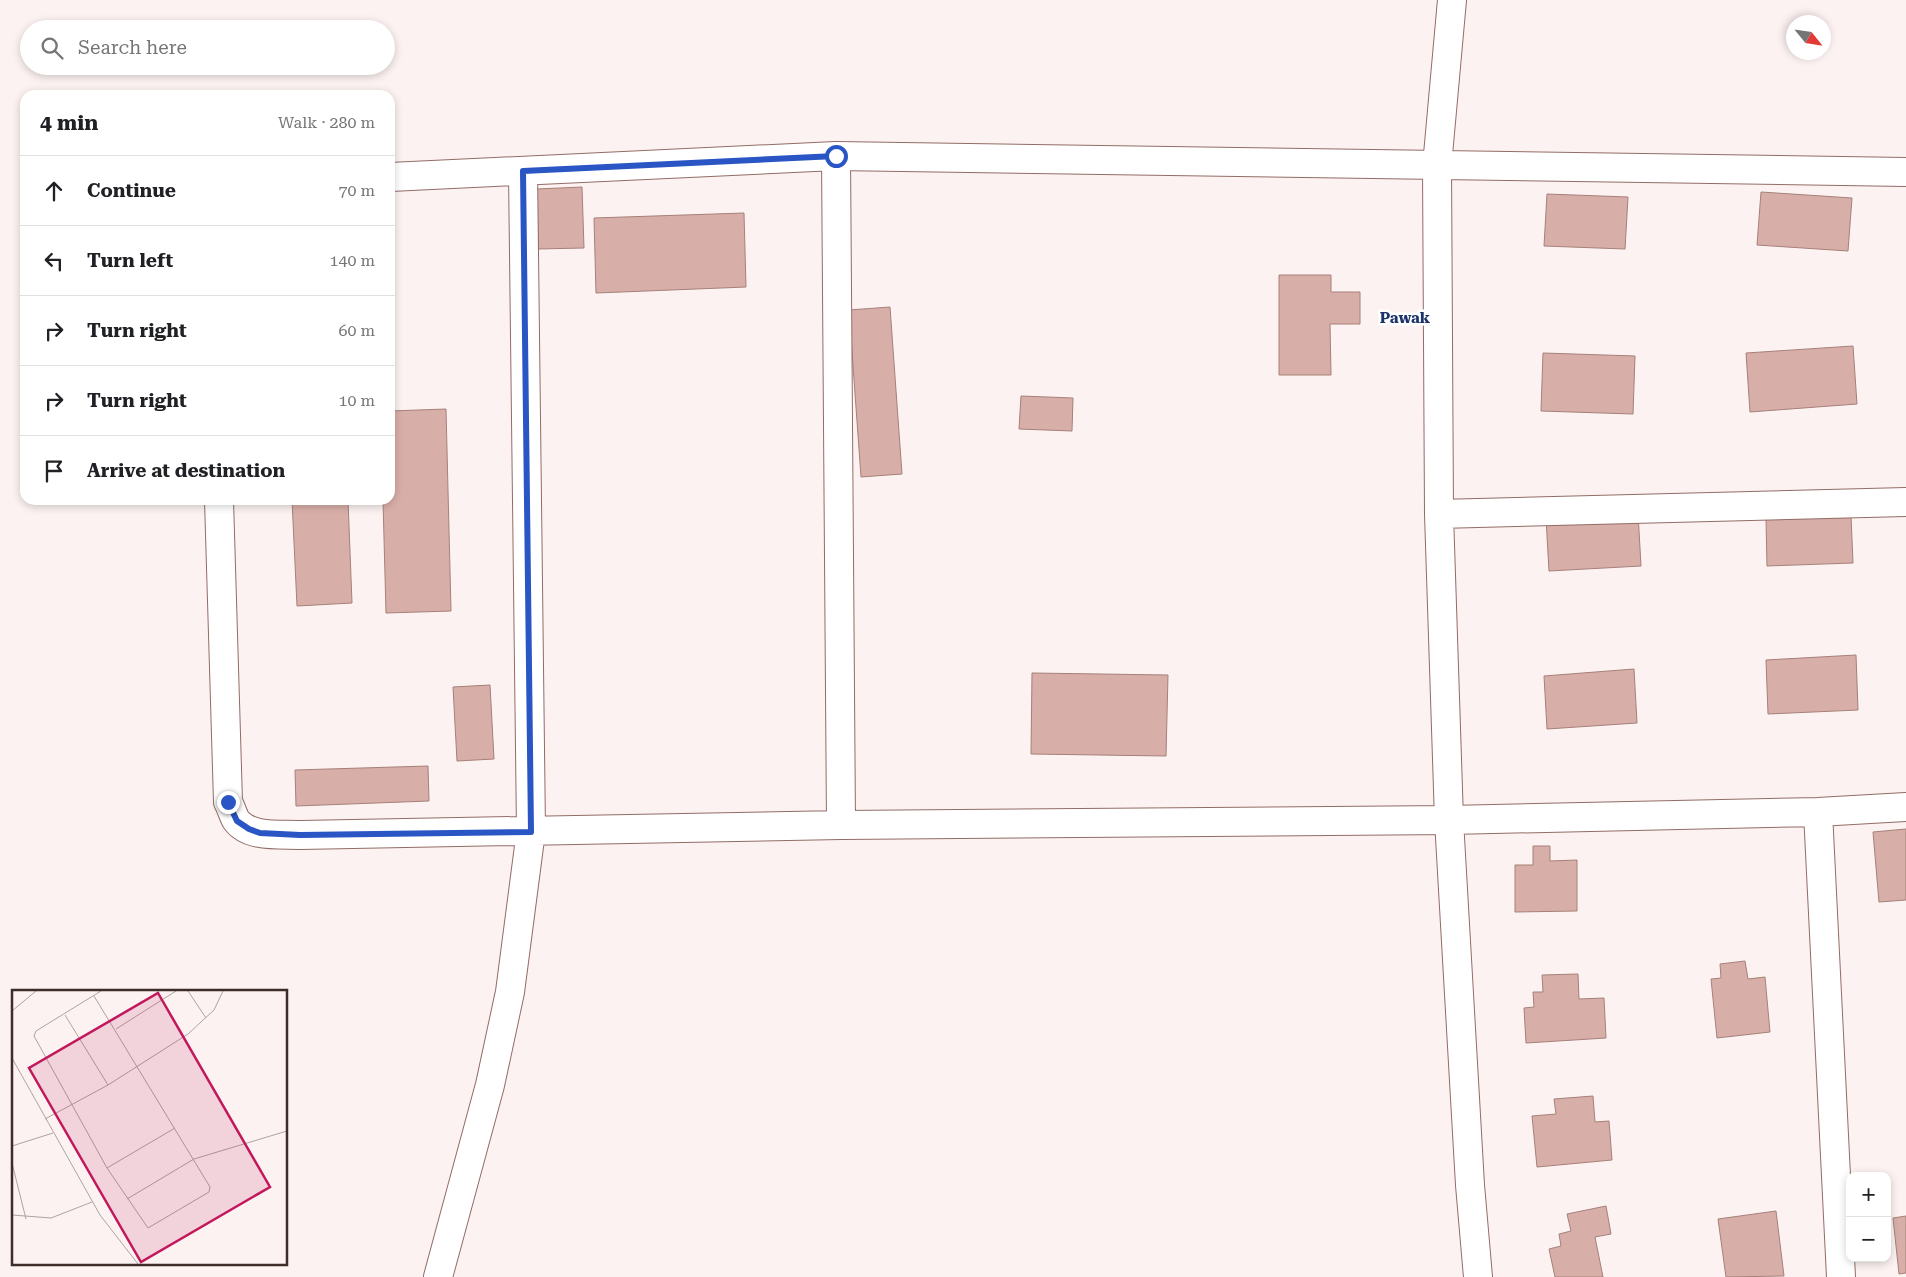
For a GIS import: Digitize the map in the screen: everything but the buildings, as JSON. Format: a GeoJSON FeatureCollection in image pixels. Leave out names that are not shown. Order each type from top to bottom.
{"type":"FeatureCollection","features":[{"type":"Feature","properties":{"kind":"street"},"geometry":{"type":"LineString","coordinates":[[1452,0],[1437,166],[1439,514],[1449,820],[1470,1185],[1478,1277]]}},
{"type":"Feature","properties":{"kind":"street"},"geometry":{"type":"LineString","coordinates":[[836,156],[841,826]]}},
{"type":"Feature","properties":{"kind":"street"},"geometry":{"type":"LineString","coordinates":[[395,177],[836,156],[1906,172]]}},
{"type":"Feature","properties":{"kind":"street"},"geometry":{"type":"LineString","coordinates":[[438,1277],[490,1085],[510,992],[531,832],[523,171]]}},
{"type":"Feature","properties":{"kind":"street"},"geometry":{"type":"LineString","coordinates":[[1439,514],[1906,502]]}},
{"type":"Feature","properties":{"kind":"street"},"geometry":{"type":"LineString","coordinates":[[219,505],[228,802],[237,821],[249,829],[260,833],[300,835],[841,826],[1449,820],[1818,812],[1906,807]]}},
{"type":"Feature","properties":{"kind":"street"},"geometry":{"type":"LineString","coordinates":[[1818,812],[1841,1277]]}},
{"type":"Feature","properties":{"kind":"district","name":"Pawak"},"geometry":{"type":"Point","coordinates":[1405,318]}},
{"type":"Feature","properties":{"kind":"route"},"geometry":{"type":"LineString","coordinates":[[228,802],[237,821],[249,829],[260,833],[300,835],[531,832],[523,171],[836,156]]}}]}
